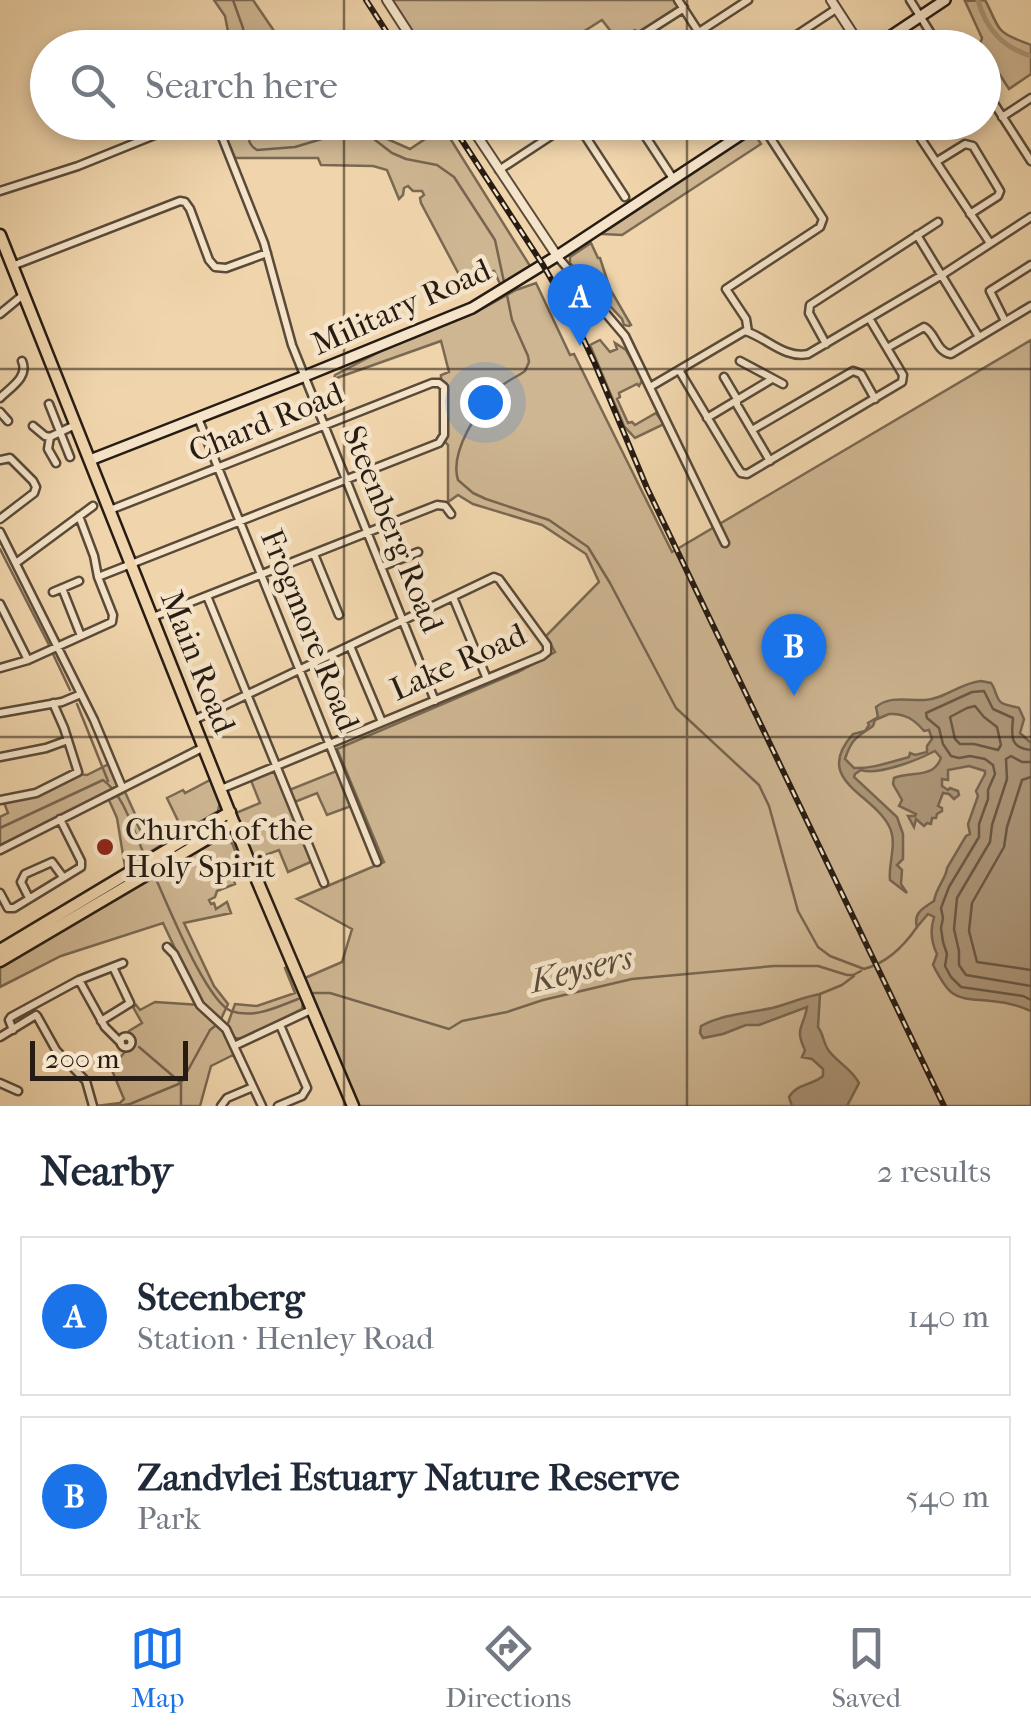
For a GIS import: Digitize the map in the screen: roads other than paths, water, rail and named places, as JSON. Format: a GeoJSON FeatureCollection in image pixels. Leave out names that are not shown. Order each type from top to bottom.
{"type":"FeatureCollection","features":[{"type":"Feature","properties":{"kind":"main road"},"geometry":{"type":"LineString","coordinates":[[899,30],[945,0]]}},
{"type":"Feature","properties":{"kind":"main road","name":"Military Road"},"geometry":{"type":"LineString","coordinates":[[90,460],[461,313],[513,284],[733,140]]}},
{"type":"Feature","properties":{"kind":"main road","name":"Main Road"},"geometry":{"type":"LineString","coordinates":[[0,235],[232,818],[353,1106]]}},
{"type":"Feature","properties":{"kind":"main road"},"geometry":{"type":"LineString","coordinates":[[0,950],[106,886],[232,818]]}},
{"type":"Feature","properties":{"kind":"main road"},"geometry":{"type":"LineString","coordinates":[[0,961],[144,874],[159,860]]}},
{"type":"Feature","properties":{"kind":"street"},"geometry":{"type":"LineString","coordinates":[[387,0],[406,30]]}},
{"type":"Feature","properties":{"kind":"street"},"geometry":{"type":"LineString","coordinates":[[678,0],[698,30]]}},
{"type":"Feature","properties":{"kind":"street"},"geometry":{"type":"LineString","coordinates":[[702,30],[748,0]]}},
{"type":"Feature","properties":{"kind":"street"},"geometry":{"type":"LineString","coordinates":[[910,0],[929,30]]}},
{"type":"Feature","properties":{"kind":"street"},"geometry":{"type":"LineString","coordinates":[[800,30],[834,4],[851,30]]}},
{"type":"Feature","properties":{"kind":"street"},"geometry":{"type":"LineString","coordinates":[[650,30],[684,8]]}},
{"type":"Feature","properties":{"kind":"street"},"geometry":{"type":"LineString","coordinates":[[1031,98],[1002,117],[1031,161]]}},
{"type":"Feature","properties":{"kind":"street"},"geometry":{"type":"LineString","coordinates":[[0,191],[143,140]]}},
{"type":"Feature","properties":{"kind":"street","name":"Steenberg Road"},"geometry":{"type":"LineString","coordinates":[[223,140],[267,253],[292,345],[435,700]]}},
{"type":"Feature","properties":{"kind":"street"},"geometry":{"type":"LineString","coordinates":[[480,140],[557,256],[618,326],[726,543]]}},
{"type":"Feature","properties":{"kind":"street"},"geometry":{"type":"LineString","coordinates":[[499,170],[546,140]]}},
{"type":"Feature","properties":{"kind":"street"},"geometry":{"type":"LineString","coordinates":[[586,140],[624,197]]}},
{"type":"Feature","properties":{"kind":"street"},"geometry":{"type":"LineString","coordinates":[[648,140],[674,180]]}},
{"type":"Feature","properties":{"kind":"street"},"geometry":{"type":"LineString","coordinates":[[748,332],[744,315],[726,289],[820,227],[823,220],[772,140]]}},
{"type":"Feature","properties":{"kind":"street"},"geometry":{"type":"LineString","coordinates":[[922,140],[990,244]]}},
{"type":"Feature","properties":{"kind":"street"},"geometry":{"type":"LineString","coordinates":[[936,162],[964,144],[974,146],[1000,191],[970,214]]}},
{"type":"Feature","properties":{"kind":"street"},"geometry":{"type":"LineString","coordinates":[[12,266],[180,201],[190,209],[215,268],[226,268],[267,253]]}},
{"type":"Feature","properties":{"kind":"street"},"geometry":{"type":"LineString","coordinates":[[650,387],[741,333],[748,332],[797,356],[808,354],[1031,217]]}},
{"type":"Feature","properties":{"kind":"street"},"geometry":{"type":"LineString","coordinates":[[826,344],[809,313],[810,305],[938,222]]}},
{"type":"Feature","properties":{"kind":"street"},"geometry":{"type":"LineString","coordinates":[[917,236],[979,337]]}},
{"type":"Feature","properties":{"kind":"street"},"geometry":{"type":"LineString","coordinates":[[1006,321],[990,292],[1031,265]]}},
{"type":"Feature","properties":{"kind":"street"},"geometry":{"type":"LineString","coordinates":[[0,314],[23,295]]}},
{"type":"Feature","properties":{"kind":"street"},"geometry":{"type":"LineString","coordinates":[[887,348],[924,327],[941,350],[952,353],[1031,306]]}},
{"type":"Feature","properties":{"kind":"street"},"geometry":{"type":"LineString","coordinates":[[679,370],[741,473],[747,474],[903,380],[869,318]]}},
{"type":"Feature","properties":{"kind":"street"},"geometry":{"type":"LineString","coordinates":[[0,398],[23,376],[22,361]]}},
{"type":"Feature","properties":{"kind":"street"},"geometry":{"type":"LineString","coordinates":[[740,361],[782,384]]}},
{"type":"Feature","properties":{"kind":"street"},"geometry":{"type":"LineString","coordinates":[[752,430],[853,371],[861,374],[875,399]]}},
{"type":"Feature","properties":{"kind":"street"},"geometry":{"type":"LineString","coordinates":[[724,377],[770,460]]}},
{"type":"Feature","properties":{"kind":"street"},"geometry":{"type":"LineString","coordinates":[[708,418],[772,379]]}},
{"type":"Feature","properties":{"kind":"street","name":"Chard Road"},"geometry":{"type":"LineString","coordinates":[[109,511],[432,383],[442,385],[442,441],[346,479]]}},
{"type":"Feature","properties":{"kind":"street"},"geometry":{"type":"LineString","coordinates":[[50,404],[70,457]]}},
{"type":"Feature","properties":{"kind":"street"},"geometry":{"type":"LineString","coordinates":[[0,412],[8,421]]}},
{"type":"Feature","properties":{"kind":"street","name":"Frogmore Road"},"geometry":{"type":"LineString","coordinates":[[198,417],[377,862]]}},
{"type":"Feature","properties":{"kind":"street"},"geometry":{"type":"LineString","coordinates":[[34,426],[50,437],[76,428]]}},
{"type":"Feature","properties":{"kind":"street"},"geometry":{"type":"LineString","coordinates":[[50,437],[48,449],[56,463]]}},
{"type":"Feature","properties":{"kind":"street"},"geometry":{"type":"LineString","coordinates":[[0,460],[10,458],[36,487],[34,493],[0,520]]}},
{"type":"Feature","properties":{"kind":"street"},"geometry":{"type":"LineString","coordinates":[[98,577],[346,479]]}},
{"type":"Feature","properties":{"kind":"street"},"geometry":{"type":"LineString","coordinates":[[153,618],[440,504],[451,514]]}},
{"type":"Feature","properties":{"kind":"street"},"geometry":{"type":"LineString","coordinates":[[16,563],[93,506]]}},
{"type":"Feature","properties":{"kind":"street"},"geometry":{"type":"LineString","coordinates":[[0,668],[28,660],[113,620],[79,516]]}},
{"type":"Feature","properties":{"kind":"street"},"geometry":{"type":"LineString","coordinates":[[0,532],[94,720],[117,790]]}},
{"type":"Feature","properties":{"kind":"street"},"geometry":{"type":"LineString","coordinates":[[381,568],[418,552]]}},
{"type":"Feature","properties":{"kind":"street"},"geometry":{"type":"LineString","coordinates":[[314,554],[339,614]]}},
{"type":"Feature","properties":{"kind":"street","name":"Lake Road"},"geometry":{"type":"LineString","coordinates":[[221,789],[542,656],[548,649],[496,577],[453,597]]}},
{"type":"Feature","properties":{"kind":"street"},"geometry":{"type":"LineString","coordinates":[[54,592],[79,581]]}},
{"type":"Feature","properties":{"kind":"street"},"geometry":{"type":"LineString","coordinates":[[62,588],[81,636]]}},
{"type":"Feature","properties":{"kind":"street"},"geometry":{"type":"LineString","coordinates":[[207,596],[324,883]]}},
{"type":"Feature","properties":{"kind":"street"},"geometry":{"type":"LineString","coordinates":[[194,720],[453,597],[487,679]]}},
{"type":"Feature","properties":{"kind":"street"},"geometry":{"type":"LineString","coordinates":[[0,604],[28,660]]}},
{"type":"Feature","properties":{"kind":"street"},"geometry":{"type":"LineString","coordinates":[[350,646],[382,722]]}},
{"type":"Feature","properties":{"kind":"street"},"geometry":{"type":"LineString","coordinates":[[0,712],[53,704],[80,694]]}},
{"type":"Feature","properties":{"kind":"street"},"geometry":{"type":"LineString","coordinates":[[0,800],[36,793],[76,774],[78,768],[53,704]]}},
{"type":"Feature","properties":{"kind":"street"},"geometry":{"type":"LineString","coordinates":[[0,758],[68,740]]}},
{"type":"Feature","properties":{"kind":"street"},"geometry":{"type":"LineString","coordinates":[[0,850],[205,746]]}},
{"type":"Feature","properties":{"kind":"street"},"geometry":{"type":"LineString","coordinates":[[0,893],[11,909],[79,869],[82,864],[60,819]]}},
{"type":"Feature","properties":{"kind":"street"},"geometry":{"type":"LineString","coordinates":[[29,898],[21,882],[24,874],[52,862],[63,878]]}},
{"type":"Feature","properties":{"kind":"street"},"geometry":{"type":"LineString","coordinates":[[167,947],[200,1005],[226,1029],[262,1106]]}},
{"type":"Feature","properties":{"kind":"street"},"geometry":{"type":"LineString","coordinates":[[13,1030],[9,1019],[80,980],[123,963]]}},
{"type":"Feature","properties":{"kind":"street"},"geometry":{"type":"LineString","coordinates":[[101,1021],[130,1003],[113,966]]}},
{"type":"Feature","properties":{"kind":"street"},"geometry":{"type":"LineString","coordinates":[[80,980],[101,1021],[120,1043]]}},
{"type":"Feature","properties":{"kind":"street"},"geometry":{"type":"LineString","coordinates":[[32,1006],[56,1050],[87,1083],[93,1106]]}},
{"type":"Feature","properties":{"kind":"street"},"geometry":{"type":"LineString","coordinates":[[234,1046],[312,1006]]}},
{"type":"Feature","properties":{"kind":"street"},"geometry":{"type":"LineString","coordinates":[[0,1036],[37,1016]]}},
{"type":"Feature","properties":{"kind":"street"},"geometry":{"type":"LineString","coordinates":[[278,1106],[306,1091],[280,1025]]}},
{"type":"Feature","properties":{"kind":"street"},"geometry":{"type":"LineString","coordinates":[[0,1084],[18,1090]]}},
{"type":"Feature","properties":{"kind":"street"},"geometry":{"type":"LineString","coordinates":[[221,1106],[228,1098],[253,1087]]}},
{"type":"Feature","properties":{"kind":"water"},"geometry":{"type":"Polygon","coordinates":[[[973,682],[991,683],[1000,702],[1019,708],[1024,719],[1020,733],[1031,743],[1031,1011],[951,992],[933,965],[937,954],[932,936],[934,917],[928,914],[917,927],[916,922],[918,914],[934,901],[947,868],[970,834],[968,824],[985,771],[969,766],[948,770],[948,780],[942,779],[942,786],[958,791],[959,795],[954,799],[943,793],[938,806],[942,811],[932,818],[931,824],[924,826],[916,819],[914,827],[908,816],[916,814],[899,806],[902,800],[894,778],[933,769],[941,758],[935,751],[899,766],[855,774],[897,817],[903,834],[903,859],[897,865],[902,870],[901,884],[907,893],[890,880],[893,839],[889,826],[849,785],[839,763],[853,734],[865,731],[868,723],[878,717],[876,707],[882,703],[932,699],[973,682]],[[895,714],[875,720],[852,742],[845,759],[854,768],[927,752],[932,739],[929,730],[924,731],[909,718],[895,714]]]}},
{"type":"Feature","properties":{"kind":"water"},"geometry":{"type":"Polygon","coordinates":[[[820,994],[818,1027],[833,1055],[859,1083],[847,1106],[792,1106],[792,1093],[823,1076],[823,1069],[812,1059],[802,1057],[805,1050],[800,1032],[807,1007],[723,1034],[703,1038],[700,1033],[701,1026],[718,1019],[820,994]]]}},
{"type":"Feature","properties":{"kind":"waterway"},"geometry":{"type":"LineString","coordinates":[[233,0],[243,30]]}},
{"type":"Feature","properties":{"kind":"waterway"},"geometry":{"type":"LineString","coordinates":[[978,0],[993,30]]}},
{"type":"Feature","properties":{"kind":"waterway"},"geometry":{"type":"LineString","coordinates":[[1001,39],[1031,56]]}},
{"type":"Feature","properties":{"kind":"waterway"},"geometry":{"type":"LineString","coordinates":[[250,140],[257,150],[295,147],[318,140]]}},
{"type":"Feature","properties":{"kind":"waterway"},"geometry":{"type":"LineString","coordinates":[[375,140],[392,153],[437,165],[454,177],[495,240],[504,282]]}},
{"type":"Feature","properties":{"kind":"waterway"},"geometry":{"type":"LineString","coordinates":[[506,290],[512,320],[529,362],[525,371],[499,388],[475,418],[458,456],[458,480],[486,499],[549,520],[588,547],[676,708],[759,785],[769,806],[798,911],[818,947],[864,969],[894,953],[917,927]]}},
{"type":"Feature","properties":{"kind":"waterway"},"geometry":{"type":"LineString","coordinates":[[0,549],[49,645]]}},
{"type":"Feature","properties":{"kind":"waterway"},"geometry":{"type":"LineString","coordinates":[[53,654],[70,690]]}},
{"type":"Feature","properties":{"kind":"waterway"},"geometry":{"type":"LineString","coordinates":[[77,704],[108,781]]}},
{"type":"Feature","properties":{"kind":"waterway"},"geometry":{"type":"LineString","coordinates":[[0,828],[103,780],[122,804],[144,854]]}},
{"type":"Feature","properties":{"kind":"waterway"},"geometry":{"type":"LineString","coordinates":[[155,877],[188,951],[221,1004],[231,1011],[248,1014],[298,999]]}},
{"type":"Feature","properties":{"kind":"waterway","name":"Keysers"},"geometry":{"type":"LineString","coordinates":[[314,993],[330,993],[449,1029],[462,1021],[632,979],[774,966],[818,966],[847,975],[861,971]]}},
{"type":"Feature","properties":{"kind":"waterway"},"geometry":{"type":"LineString","coordinates":[[820,994],[854,976]]}},
{"type":"Feature","properties":{"kind":"waterway"},"geometry":{"type":"LineString","coordinates":[[181,1106],[181,1083],[215,1026]]}},
{"type":"Feature","properties":{"kind":"waterway"},"geometry":{"type":"LineString","coordinates":[[139,1047],[180,1082]]}},
{"type":"Feature","properties":{"kind":"waterway"},"geometry":{"type":"LineString","coordinates":[[118,1106],[181,1083]]}},
{"type":"Feature","properties":{"kind":"railway"},"geometry":{"type":"LineString","coordinates":[[366,0],[385,30]]}},
{"type":"Feature","properties":{"kind":"railway"},"geometry":{"type":"LineString","coordinates":[[462,140],[573,317],[647,488],[944,1106]]}},
{"type":"Feature","properties":{"kind":"place","name":"Steenberg"},"geometry":{"type":"Point","coordinates":[580,346]}},
{"type":"Feature","properties":{"kind":"place","name":"Zandvlei Estuary Nature Reserve"},"geometry":{"type":"Point","coordinates":[794,696]}},
{"type":"Feature","properties":{"kind":"place","name":"Church of the Holy Spirit"},"geometry":{"type":"Point","coordinates":[105,847]}}]}
